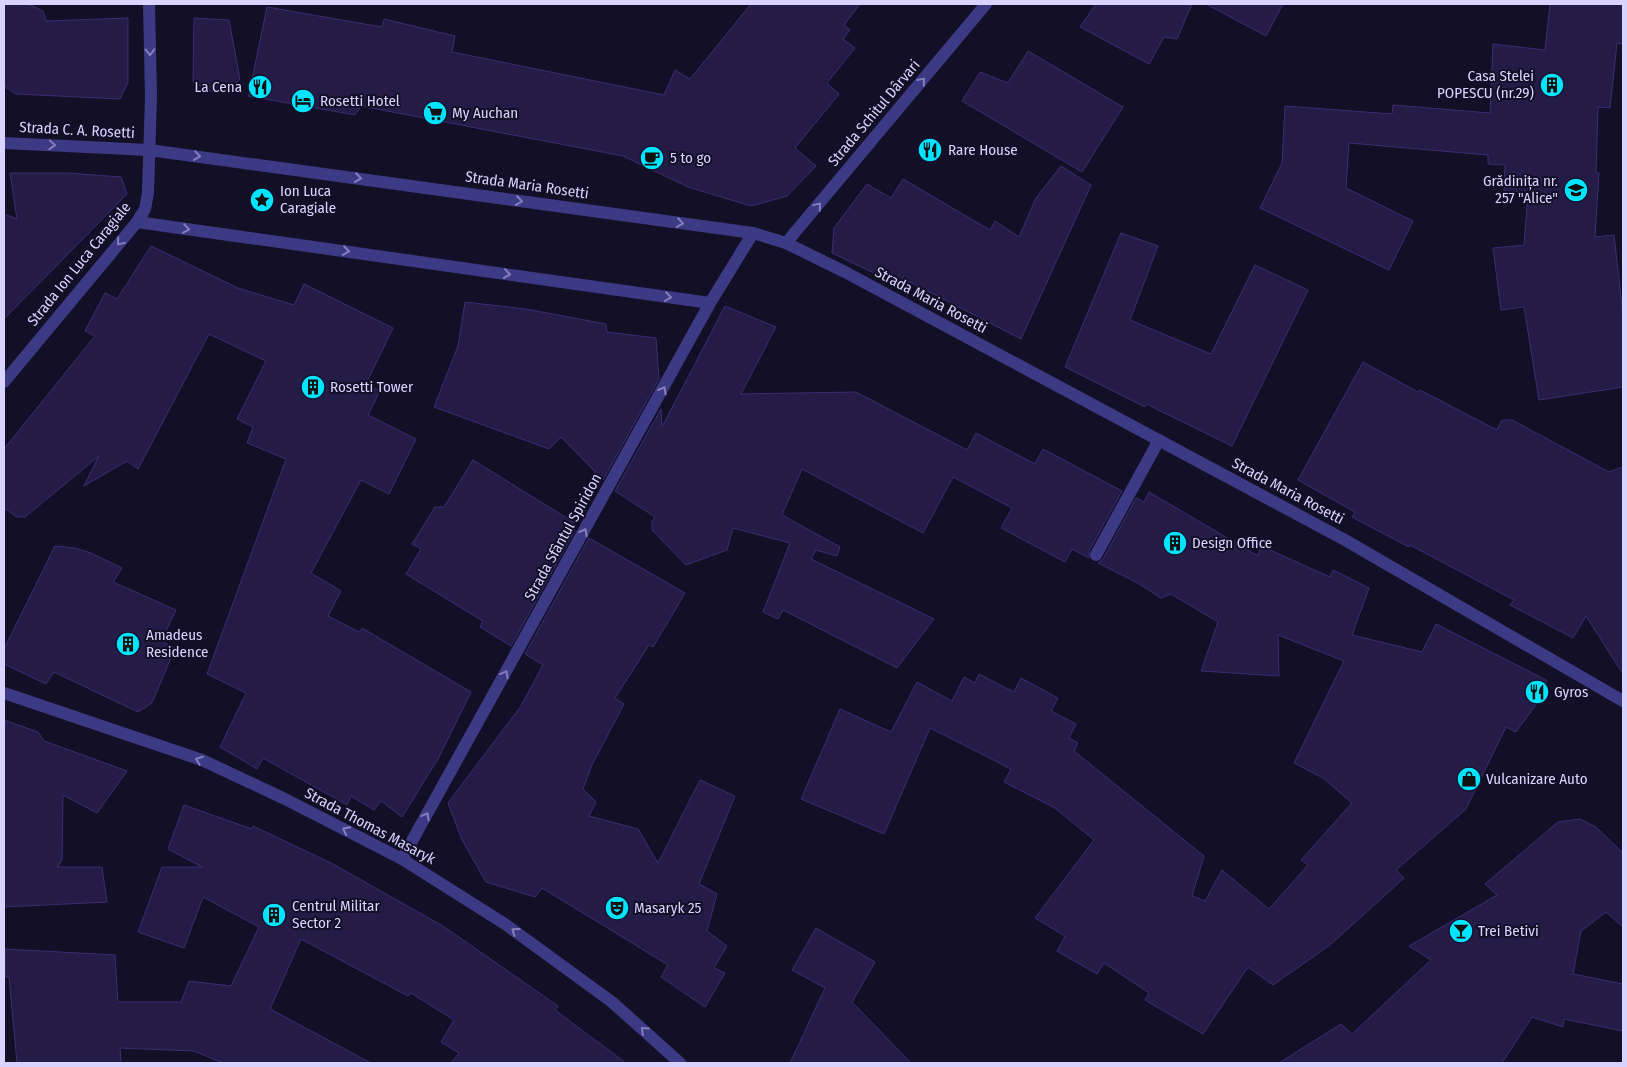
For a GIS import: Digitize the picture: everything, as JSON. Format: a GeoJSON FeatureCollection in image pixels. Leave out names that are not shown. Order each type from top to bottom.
{"type":"FeatureCollection","features":[{"type":"Feature","properties":{"kind":"street","name":"Strada Ion Luca Caragiale"},"geometry":{"type":"LineString","coordinates":[[4,382],[137,222],[145,209],[148,193],[151,96],[149,4]]}},
{"type":"Feature","properties":{"kind":"street","name":"Strada Schitul Dârvari"},"geometry":{"type":"LineString","coordinates":[[786,243],[986,4]]}},
{"type":"Feature","properties":{"kind":"street","name":"Strada C. A. Rosetti"},"geometry":{"type":"LineString","coordinates":[[4,142],[149,150]]}},
{"type":"Feature","properties":{"kind":"street","name":"Strada Maria Rosetti"},"geometry":{"type":"LineString","coordinates":[[149,150],[754,233],[786,243],[845,272],[1345,540],[1623,701]]}},
{"type":"Feature","properties":{"kind":"street"},"geometry":{"type":"LineString","coordinates":[[137,222],[710,303]]}},
{"type":"Feature","properties":{"kind":"street","name":"Strada Sfântul Spiridon"},"geometry":{"type":"LineString","coordinates":[[402,859],[710,303],[754,233]]}},
{"type":"Feature","properties":{"kind":"street"},"geometry":{"type":"LineString","coordinates":[[1096,555],[1159,440]]}},
{"type":"Feature","properties":{"kind":"street","name":"Strada Thomas Masaryk"},"geometry":{"type":"LineString","coordinates":[[4,693],[202,760],[285,799],[402,859],[505,924],[612,1002],[680,1063]]}},
{"type":"Feature","properties":{"kind":"building"},"geometry":{"type":"Polygon","coordinates":[[[4,4],[28,4],[43,11],[46,21],[128,18],[128,82],[120,99],[16,94],[4,86],[4,4]]]}},
{"type":"Feature","properties":{"kind":"building"},"geometry":{"type":"Polygon","coordinates":[[[751,4],[860,4],[844,25],[850,30],[843,39],[855,48],[827,83],[839,94],[795,148],[816,166],[787,196],[751,206],[688,187],[623,156],[361,106],[355,115],[248,96],[256,83],[252,79],[267,7],[382,27],[384,19],[455,36],[452,52],[664,95],[675,70],[690,79],[751,4]]]}},
{"type":"Feature","properties":{"kind":"building"},"geometry":{"type":"Polygon","coordinates":[[[1096,4],[1192,4],[1177,39],[1164,37],[1149,64],[1080,27],[1096,4]]]}},
{"type":"Feature","properties":{"kind":"building"},"geometry":{"type":"Polygon","coordinates":[[[1206,4],[1283,4],[1266,36],[1206,4]]]}},
{"type":"Feature","properties":{"kind":"building"},"geometry":{"type":"Polygon","coordinates":[[[1550,4],[1623,4],[1623,44],[1617,43],[1610,108],[1598,107],[1596,173],[1599,173],[1595,237],[1614,235],[1623,315],[1623,387],[1539,400],[1524,307],[1501,310],[1493,248],[1524,245],[1528,192],[1504,191],[1505,165],[1488,164],[1488,155],[1349,143],[1346,188],[1413,221],[1389,270],[1260,208],[1282,163],[1285,106],[1392,114],[1393,105],[1490,113],[1493,44],[1545,50],[1550,4]]]}},
{"type":"Feature","properties":{"kind":"building"},"geometry":{"type":"Polygon","coordinates":[[[194,18],[229,20],[240,79],[226,93],[210,91],[193,82],[194,18]]]}},
{"type":"Feature","properties":{"kind":"building"},"geometry":{"type":"Polygon","coordinates":[[[1028,51],[1123,107],[1082,172],[962,101],[980,72],[1008,83],[1028,51]]]}},
{"type":"Feature","properties":{"kind":"building"},"geometry":{"type":"Polygon","coordinates":[[[1061,166],[1091,185],[1021,339],[910,282],[901,286],[832,253],[834,228],[867,184],[891,198],[903,179],[990,230],[995,221],[1019,237],[1036,198],[1061,166]]]}},
{"type":"Feature","properties":{"kind":"building"},"geometry":{"type":"Polygon","coordinates":[[[10,173],[67,173],[121,177],[127,194],[4,319],[4,214],[17,219],[10,173]]]}},
{"type":"Feature","properties":{"kind":"building"},"geometry":{"type":"Polygon","coordinates":[[[1121,233],[1158,246],[1130,320],[1211,354],[1255,265],[1308,290],[1232,446],[1146,404],[1145,407],[1065,367],[1121,233]]]}},
{"type":"Feature","properties":{"kind":"building"},"geometry":{"type":"Polygon","coordinates":[[[151,246],[238,288],[294,305],[304,284],[393,328],[366,384],[380,391],[368,415],[416,439],[389,494],[361,480],[311,573],[341,591],[328,616],[359,632],[362,628],[471,692],[438,759],[402,817],[381,801],[374,810],[351,796],[347,805],[263,758],[257,769],[220,747],[246,693],[207,674],[286,459],[247,443],[253,427],[237,419],[266,361],[209,334],[138,469],[127,461],[84,486],[99,456],[25,517],[17,517],[4,508],[4,449],[95,336],[85,331],[105,293],[117,299],[151,246]]]}},
{"type":"Feature","properties":{"kind":"building"},"geometry":{"type":"Polygon","coordinates":[[[465,302],[526,309],[606,324],[607,332],[656,338],[659,379],[603,480],[561,437],[549,449],[434,407],[458,346],[465,302]]]}},
{"type":"Feature","properties":{"kind":"building"},"geometry":{"type":"Polygon","coordinates":[[[725,306],[776,327],[741,394],[856,392],[967,450],[976,433],[1035,464],[1043,449],[1122,491],[1089,551],[1089,558],[1072,549],[1065,562],[1001,528],[1012,508],[953,477],[923,533],[802,469],[782,515],[840,547],[837,556],[816,550],[811,559],[934,619],[897,668],[783,610],[778,619],[763,612],[790,543],[733,528],[727,550],[686,565],[652,530],[652,522],[655,517],[615,491],[661,409],[662,427],[725,306]]]}},
{"type":"Feature","properties":{"kind":"building"},"geometry":{"type":"Polygon","coordinates":[[[1363,362],[1418,392],[1420,390],[1497,430],[1502,420],[1512,420],[1609,472],[1623,467],[1623,674],[1586,616],[1573,638],[1510,605],[1514,600],[1410,545],[1409,547],[1352,517],[1355,512],[1298,480],[1363,362]]]}},
{"type":"Feature","properties":{"kind":"building"},"geometry":{"type":"Polygon","coordinates":[[[473,460],[575,523],[572,528],[575,530],[511,646],[480,627],[483,621],[406,574],[421,549],[412,544],[435,507],[444,507],[473,460]]]}},
{"type":"Feature","properties":{"kind":"building"},"geometry":{"type":"Polygon","coordinates":[[[1149,492],[1258,556],[1261,546],[1330,577],[1333,570],[1369,588],[1352,635],[1422,652],[1436,624],[1546,680],[1546,691],[1516,732],[1506,727],[1466,809],[1396,870],[1404,878],[1330,945],[1273,985],[1248,967],[1203,1034],[1145,1000],[1149,993],[1104,963],[1097,974],[1057,951],[1065,936],[1035,918],[1094,840],[1055,808],[1004,782],[1011,769],[930,728],[884,834],[801,799],[840,709],[891,732],[917,682],[952,701],[964,677],[975,683],[979,674],[1014,692],[1021,678],[1058,698],[1051,711],[1076,724],[1069,738],[1078,743],[1074,751],[1204,856],[1192,896],[1205,901],[1222,870],[1269,909],[1308,865],[1301,860],[1352,803],[1323,778],[1294,763],[1344,661],[1278,635],[1279,676],[1201,671],[1218,622],[1171,594],[1161,598],[1136,582],[1098,563],[1103,559],[1136,498],[1144,502],[1149,492]]]}},
{"type":"Feature","properties":{"kind":"building"},"geometry":{"type":"Polygon","coordinates":[[[589,538],[685,593],[653,647],[649,645],[615,698],[624,704],[592,765],[583,789],[596,802],[589,816],[638,829],[658,863],[700,780],[735,796],[699,884],[717,894],[707,931],[727,946],[714,968],[725,973],[705,1007],[661,977],[668,965],[542,888],[535,897],[486,882],[462,840],[448,803],[521,706],[543,665],[525,654],[589,538]]]}},
{"type":"Feature","properties":{"kind":"building"},"geometry":{"type":"Polygon","coordinates":[[[55,546],[75,548],[91,553],[122,568],[113,582],[176,610],[161,641],[175,648],[152,703],[138,712],[54,672],[46,684],[4,664],[4,649],[55,546]]]}},
{"type":"Feature","properties":{"kind":"building"},"geometry":{"type":"Polygon","coordinates":[[[4,720],[38,732],[44,741],[127,771],[97,813],[63,795],[62,860],[57,867],[102,867],[107,902],[4,907],[4,720]]]}},
{"type":"Feature","properties":{"kind":"building"},"geometry":{"type":"Polygon","coordinates":[[[184,805],[252,829],[253,826],[331,863],[443,926],[558,1006],[555,1010],[626,1063],[451,1063],[459,1053],[441,1042],[454,1020],[411,993],[408,996],[301,939],[270,1009],[371,1063],[223,1063],[194,1051],[120,1048],[121,1063],[17,1063],[9,977],[5,977],[5,949],[115,955],[118,1002],[181,1002],[189,981],[231,986],[259,927],[203,897],[184,948],[138,932],[162,867],[202,867],[168,849],[184,805]]]}},
{"type":"Feature","properties":{"kind":"building"},"geometry":{"type":"Polygon","coordinates":[[[1580,819],[1596,827],[1623,853],[1623,927],[1606,912],[1581,931],[1573,974],[1623,984],[1623,1031],[1564,1019],[1563,1027],[1532,1017],[1502,1063],[1279,1063],[1341,1024],[1352,1034],[1431,960],[1409,946],[1497,895],[1485,884],[1558,822],[1580,819]]]}},
{"type":"Feature","properties":{"kind":"building"},"geometry":{"type":"Polygon","coordinates":[[[816,928],[875,962],[852,1002],[911,1063],[790,1063],[825,988],[792,970],[816,928]]]}},
{"type":"Feature","properties":{"kind":"place","name":"Casa Stelei POPESCU (nr.29)"},"geometry":{"type":"Point","coordinates":[1552,85]}},
{"type":"Feature","properties":{"kind":"place","name":"La Cena"},"geometry":{"type":"Point","coordinates":[260,87]}},
{"type":"Feature","properties":{"kind":"place","name":"Rosetti Hotel"},"geometry":{"type":"Point","coordinates":[303,101]}},
{"type":"Feature","properties":{"kind":"place","name":"My Auchan"},"geometry":{"type":"Point","coordinates":[435,113]}},
{"type":"Feature","properties":{"kind":"place","name":"Rare House"},"geometry":{"type":"Point","coordinates":[930,150]}},
{"type":"Feature","properties":{"kind":"place","name":"5 to go"},"geometry":{"type":"Point","coordinates":[652,158]}},
{"type":"Feature","properties":{"kind":"place","name":"Grădinița nr. 257 \"Alice\""},"geometry":{"type":"Point","coordinates":[1576,190]}},
{"type":"Feature","properties":{"kind":"place","name":"Ion Luca Caragiale"},"geometry":{"type":"Point","coordinates":[262,200]}},
{"type":"Feature","properties":{"kind":"place","name":"Rosetti Tower"},"geometry":{"type":"Point","coordinates":[313,387]}},
{"type":"Feature","properties":{"kind":"place","name":"Design Office"},"geometry":{"type":"Point","coordinates":[1175,543]}},
{"type":"Feature","properties":{"kind":"place","name":"Amadeus Residence"},"geometry":{"type":"Point","coordinates":[128,644]}},
{"type":"Feature","properties":{"kind":"place","name":"Gyros"},"geometry":{"type":"Point","coordinates":[1537,692]}},
{"type":"Feature","properties":{"kind":"place","name":"Vulcanizare Auto"},"geometry":{"type":"Point","coordinates":[1469,779]}},
{"type":"Feature","properties":{"kind":"place","name":"Masaryk 25"},"geometry":{"type":"Point","coordinates":[617,908]}},
{"type":"Feature","properties":{"kind":"place","name":"Centrul Militar Sector 2"},"geometry":{"type":"Point","coordinates":[274,915]}},
{"type":"Feature","properties":{"kind":"place","name":"Trei Betivi"},"geometry":{"type":"Point","coordinates":[1461,931]}}]}
